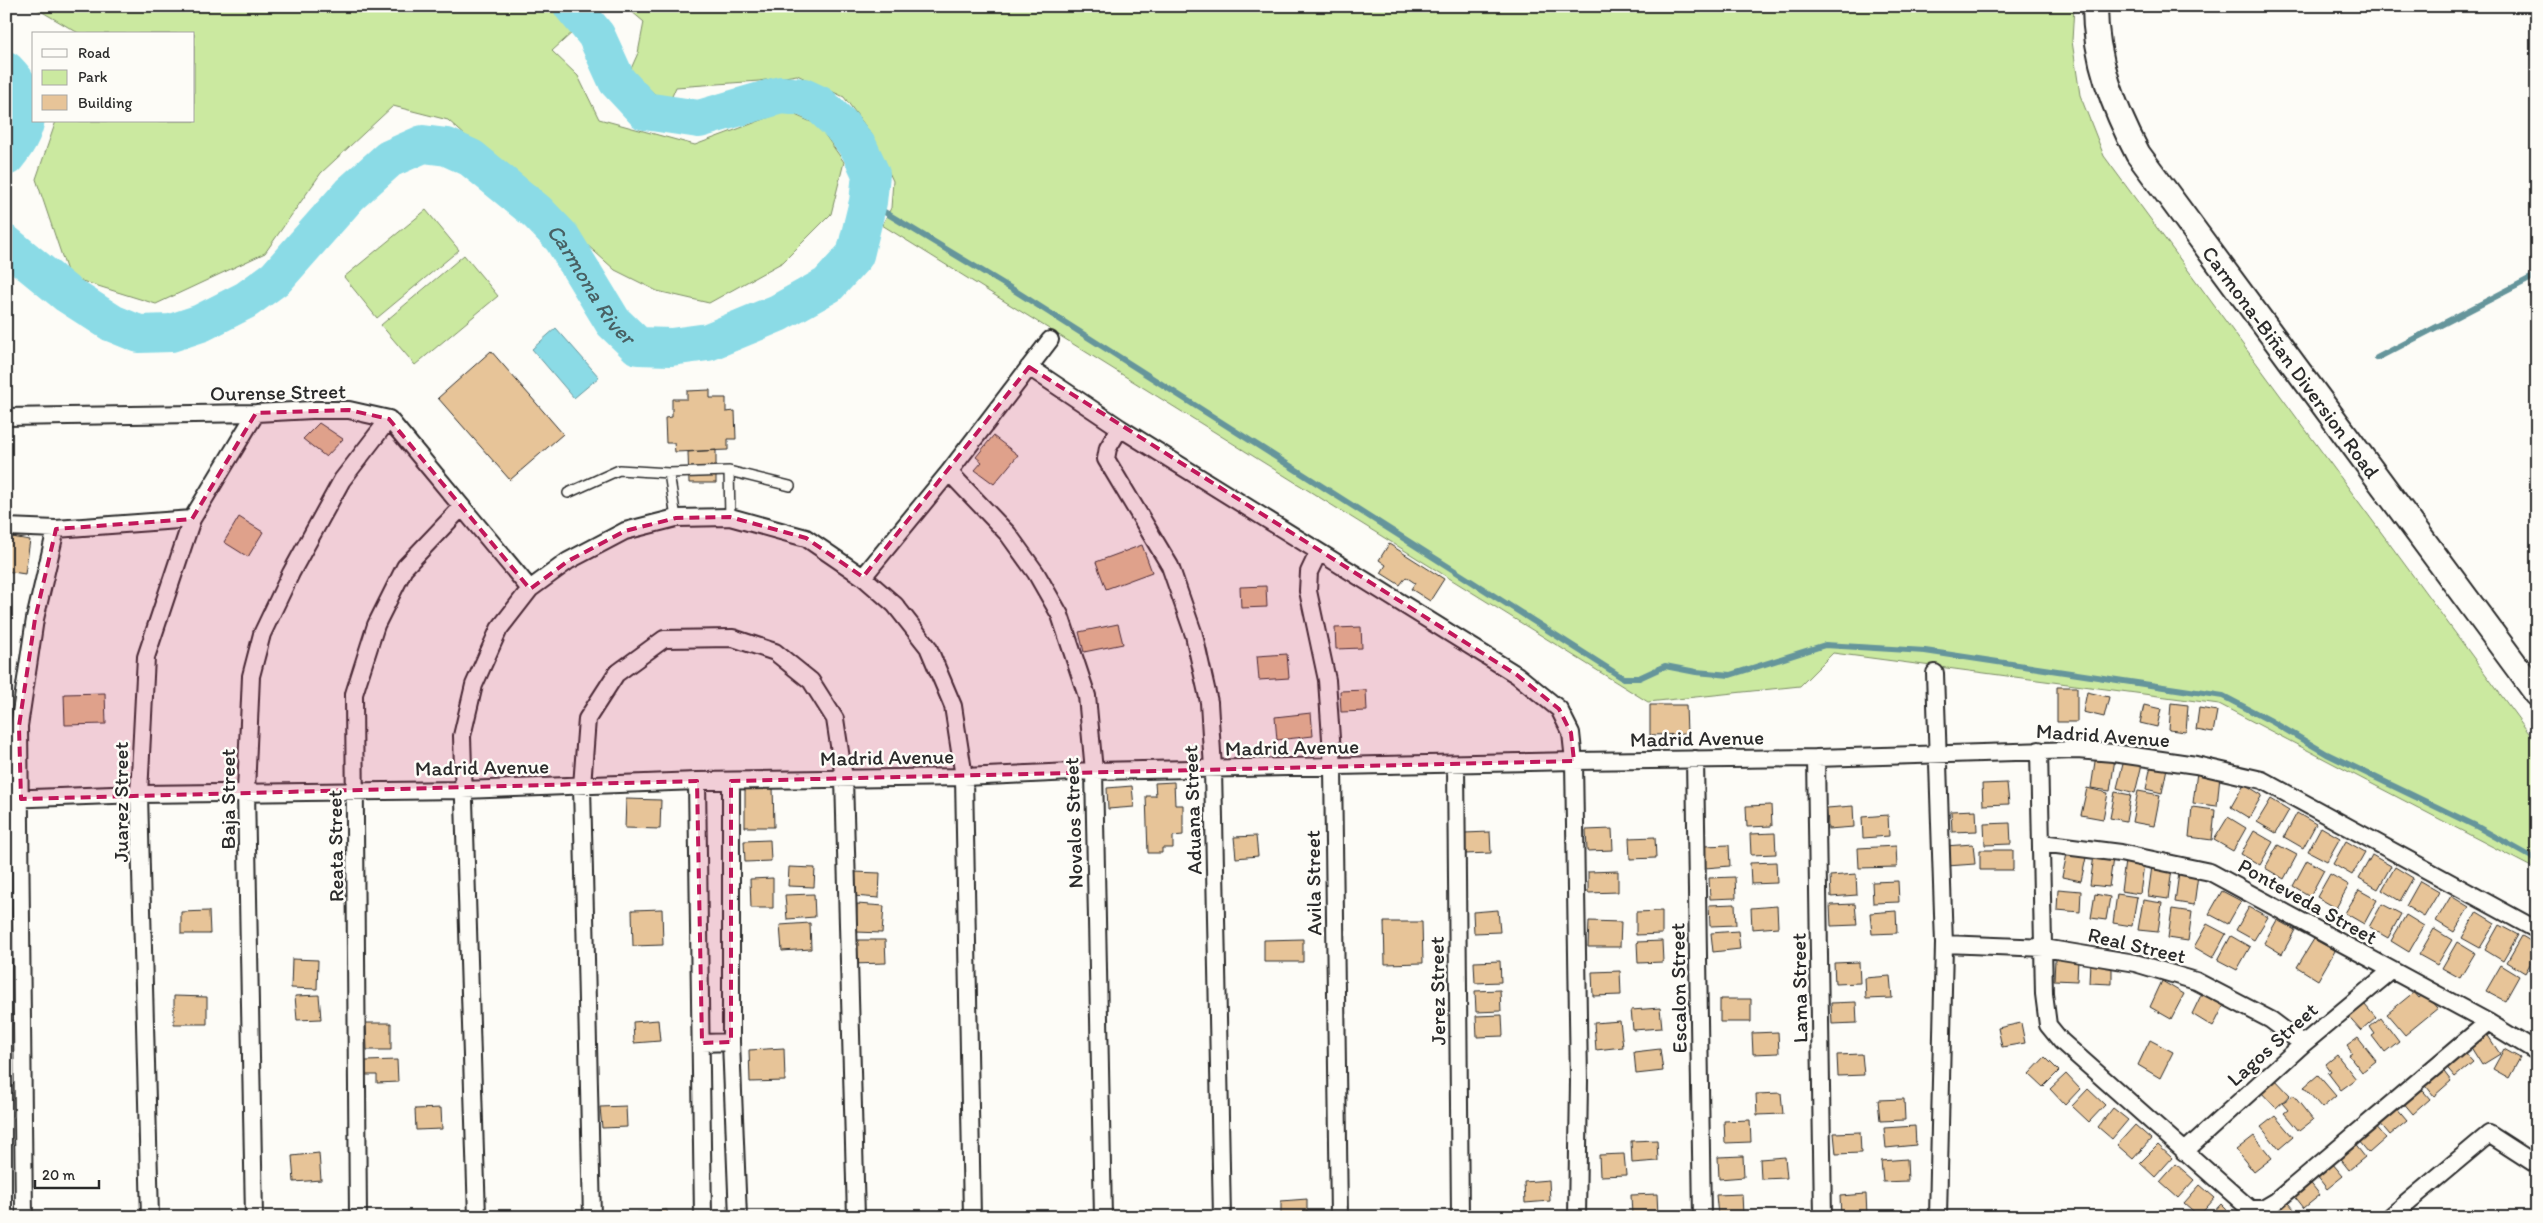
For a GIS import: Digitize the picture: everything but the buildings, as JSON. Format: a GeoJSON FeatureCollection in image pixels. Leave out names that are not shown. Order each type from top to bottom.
{"type":"FeatureCollection","features":[{"type":"Feature","properties":{"kind":"main road","name":"Carmona-Biñan Diversion Road"},"geometry":{"type":"LineString","coordinates":[[2095,6],[2099,51],[2108,87],[2121,121],[2138,154],[2537,694]]}},
{"type":"Feature","properties":{"kind":"street"},"geometry":{"type":"LineString","coordinates":[[863,577],[949,472],[1050,340]]}},
{"type":"Feature","properties":{"kind":"street"},"geometry":{"type":"LineString","coordinates":[[1029,367],[1120,428],[1318,553],[1466,642],[1524,681],[1559,709],[1571,733],[1574,761],[1579,1081],[1577,1217]]}},
{"type":"Feature","properties":{"kind":"street","name":"Ourense Street"},"geometry":{"type":"LineString","coordinates":[[6,417],[350,410],[389,419]]}},
{"type":"Feature","properties":{"kind":"street","name":"Juarez Street"},"geometry":{"type":"LineString","coordinates":[[150,1217],[139,794],[146,657],[192,520],[256,413]]}},
{"type":"Feature","properties":{"kind":"street"},"geometry":{"type":"LineString","coordinates":[[389,419],[530,589]]}},
{"type":"Feature","properties":{"kind":"street","name":"Baja Street"},"geometry":{"type":"LineString","coordinates":[[254,1217],[246,791],[251,676],[262,634],[291,573],[342,480],[389,419]]}},
{"type":"Feature","properties":{"kind":"street","name":"Aduana Street"},"geometry":{"type":"LineString","coordinates":[[1120,428],[1108,448],[1106,459],[1170,566],[1194,635],[1209,702],[1213,769],[1222,1217]]}},
{"type":"Feature","properties":{"kind":"street","name":"Novalos Street"},"geometry":{"type":"LineString","coordinates":[[949,472],[1008,534],[1036,573],[1060,615],[1087,696],[1094,771],[1104,1217]]}},
{"type":"Feature","properties":{"kind":"street","name":"Reata Street"},"geometry":{"type":"LineString","coordinates":[[358,1217],[354,694],[376,625],[405,568],[461,508]]}},
{"type":"Feature","properties":{"kind":"street"},"geometry":{"type":"LineString","coordinates":[[478,1217],[462,736],[474,685],[498,629],[530,589],[568,561],[625,531],[676,518],[730,517],[806,538],[863,577],[896,605],[928,648],[953,706],[964,777],[972,1217]]}},
{"type":"Feature","properties":{"kind":"street"},"geometry":{"type":"LineString","coordinates":[[6,527],[56,529],[192,520]]}},
{"type":"Feature","properties":{"kind":"street"},"geometry":{"type":"LineString","coordinates":[[24,1217],[14,799],[19,726],[35,619],[56,529]]}},
{"type":"Feature","properties":{"kind":"street","name":"Avila Street"},"geometry":{"type":"LineString","coordinates":[[1318,553],[1309,572],[1308,591],[1327,680],[1333,768],[1339,1217]]}},
{"type":"Feature","properties":{"kind":"street"},"geometry":{"type":"LineString","coordinates":[[592,1217],[582,786],[587,719],[616,674],[664,639],[733,638],[775,652],[811,681],[835,719],[844,778],[856,1217]]}},
{"type":"Feature","properties":{"kind":"street"},"geometry":{"type":"LineString","coordinates":[[1935,673],[1944,944],[1938,1217]]}},
{"type":"Feature","properties":{"kind":"street"},"geometry":{"type":"LineString","coordinates":[[2039,750],[2044,994],[2048,1025],[2061,1041],[2250,1209],[2263,1209],[2275,1202],[2488,1022]]}},
{"type":"Feature","properties":{"kind":"street","name":"Madrid Avenue"},"geometry":{"type":"LineString","coordinates":[[14,799],[246,791],[463,790],[697,781],[964,777],[1094,771],[1816,758],[2039,750],[2113,753],[2196,765],[2262,780],[2537,930]]}},
{"type":"Feature","properties":{"kind":"street","name":"Lama Street"},"geometry":{"type":"LineString","coordinates":[[1816,758],[1824,1217]]}},
{"type":"Feature","properties":{"kind":"street","name":"Escalon Street"},"geometry":{"type":"LineString","coordinates":[[1695,759],[1702,1217]]}},
{"type":"Feature","properties":{"kind":"street","name":"Jerez Street"},"geometry":{"type":"LineString","coordinates":[[1456,764],[1460,1217]]}},
{"type":"Feature","properties":{"kind":"street"},"geometry":{"type":"LineString","coordinates":[[697,781],[703,1217]]}},
{"type":"Feature","properties":{"kind":"street"},"geometry":{"type":"LineString","coordinates":[[731,781],[732,1042],[738,1217]]}},
{"type":"Feature","properties":{"kind":"street","name":"Ponteveda Street"},"geometry":{"type":"LineString","coordinates":[[2040,843],[2120,853],[2210,872],[2488,1022],[2537,1052]]}},
{"type":"Feature","properties":{"kind":"street","name":"Real Street"},"geometry":{"type":"LineString","coordinates":[[1944,944],[2044,948],[2135,963],[2196,981],[2272,1020],[2303,1044]]}},
{"type":"Feature","properties":{"kind":"street","name":"Lagos Street"},"geometry":{"type":"LineString","coordinates":[[2184,1152],[2303,1044],[2391,970]]}},
{"type":"Feature","properties":{"kind":"street"},"geometry":{"type":"LineString","coordinates":[[702,1043],[732,1042]]}},
{"type":"Feature","properties":{"kind":"street"},"geometry":{"type":"LineString","coordinates":[[2394,1216],[2489,1134],[2537,1165]]}},
{"type":"Feature","properties":{"kind":"lane"},"geometry":{"type":"LineString","coordinates":[[568,493],[619,470],[669,473],[729,471],[790,486]]}},
{"type":"Feature","properties":{"kind":"lane"},"geometry":{"type":"LineString","coordinates":[[729,471],[730,517]]}},
{"type":"Feature","properties":{"kind":"lane"},"geometry":{"type":"LineString","coordinates":[[669,473],[676,518]]}},
{"type":"Feature","properties":{"kind":"highlighted area"},"geometry":{"type":"Polygon","coordinates":[[[1029,367],[1517,675],[1559,709],[1571,733],[1574,761],[731,781],[731,1042],[702,1043],[697,781],[21,799],[19,726],[35,619],[56,529],[192,519],[256,413],[349,410],[389,419],[530,589],[568,561],[625,531],[676,518],[730,517],[806,538],[863,577],[1029,367]]]}},
{"type":"Feature","properties":{"kind":"green space"},"geometry":{"type":"Polygon","coordinates":[[[32,6],[554,6],[564,16],[574,31],[552,51],[578,76],[599,119],[695,145],[786,111],[818,125],[844,162],[831,214],[783,262],[709,303],[657,291],[615,270],[448,120],[393,106],[321,173],[265,253],[156,304],[69,277],[36,179],[56,122],[195,122],[195,32],[77,32],[32,6]]]}},
{"type":"Feature","properties":{"kind":"green space"},"geometry":{"type":"Polygon","coordinates":[[[625,6],[2074,6],[2072,41],[2080,95],[2104,156],[2537,744],[2537,870],[2219,704],[1833,653],[1800,686],[1648,702],[882,225],[891,208],[893,181],[872,135],[844,97],[797,75],[759,81],[676,87],[670,101],[660,99],[630,71],[638,53],[644,22],[625,6]]]}},
{"type":"Feature","properties":{"kind":"green space"},"geometry":{"type":"Polygon","coordinates":[[[426,210],[459,250],[377,318],[344,277],[426,210]]]}},
{"type":"Feature","properties":{"kind":"green space"},"geometry":{"type":"Polygon","coordinates":[[[464,255],[498,296],[415,365],[381,325],[464,255]]]}},
{"type":"Feature","properties":{"kind":"water"},"geometry":{"type":"Polygon","coordinates":[[[556,328],[599,377],[574,398],[532,349],[556,328]]]}},
{"type":"Feature","properties":{"kind":"waterway","name":"Carmona River"},"geometry":{"type":"LineString","coordinates":[[6,244],[67,294],[112,323],[139,334],[171,333],[201,323],[246,300],[276,278],[350,194],[389,159],[423,144],[447,147],[471,158],[537,212],[562,238],[613,322],[638,346],[671,347],[708,342],[778,313],[828,285],[855,255],[868,202],[871,174],[859,148],[841,125],[820,105],[803,97],[781,95],[699,119],[645,111],[617,81],[596,35],[572,6]]}},
{"type":"Feature","properties":{"kind":"waterway","name":"Carmona River"},"geometry":{"type":"LineString","coordinates":[[6,70],[16,81],[22,92],[27,114],[21,135],[6,157]]}},
{"type":"Feature","properties":{"kind":"waterway"},"geometry":{"type":"LineString","coordinates":[[868,202],[1017,292],[1623,678],[1639,678],[1665,666],[1696,672],[1730,675],[1825,645],[1925,651],[2223,696],[2271,721],[2327,754],[2476,826],[2537,860]]}},
{"type":"Feature","properties":{"kind":"waterway"},"geometry":{"type":"LineString","coordinates":[[2377,358],[2537,275]]}}]}
